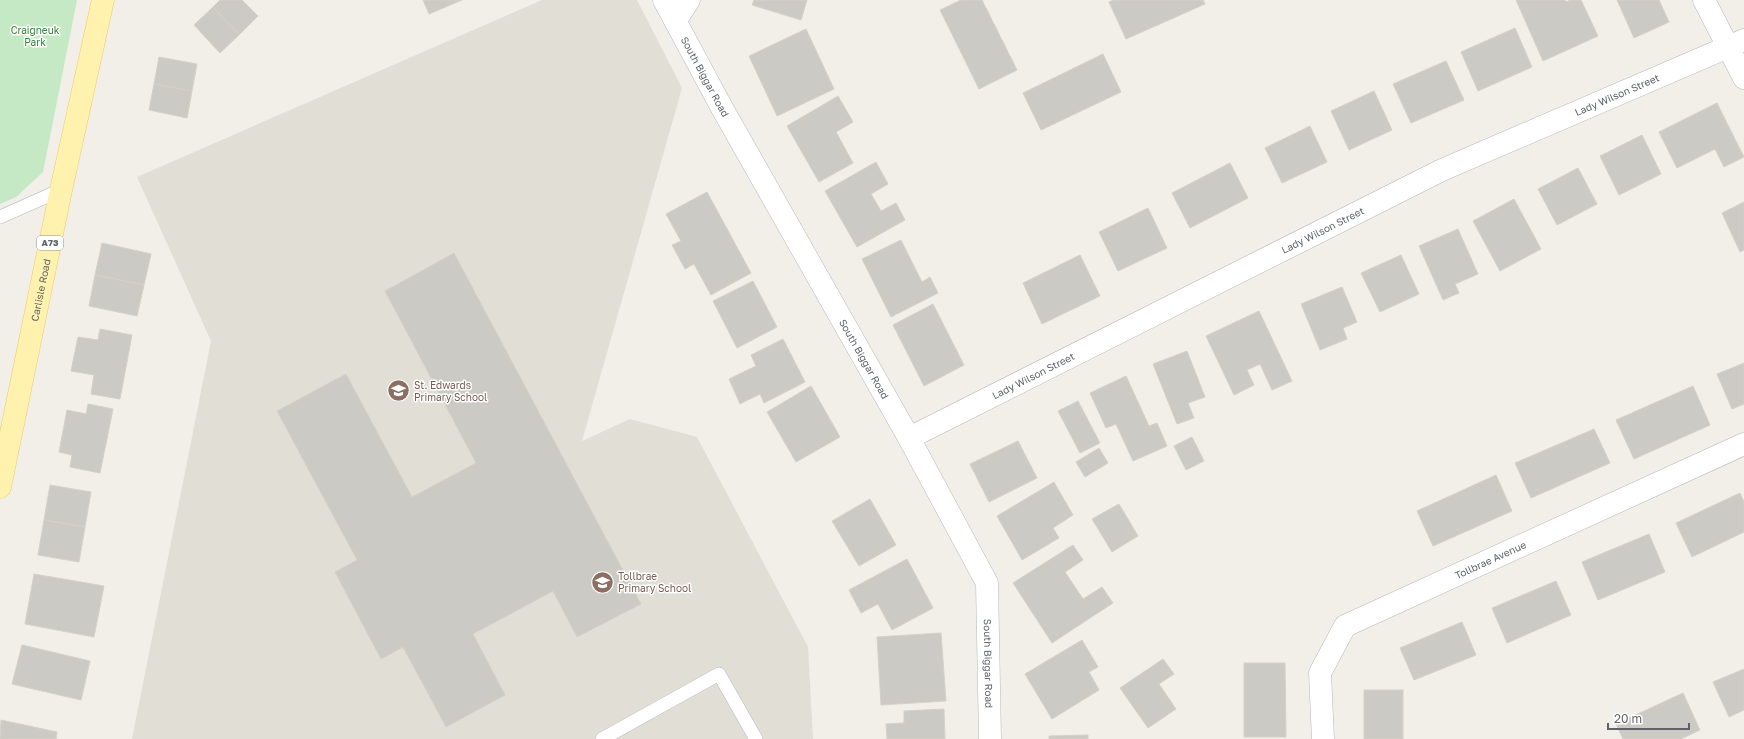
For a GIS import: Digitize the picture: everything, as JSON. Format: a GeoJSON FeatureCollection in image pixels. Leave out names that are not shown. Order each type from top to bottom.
{"type":"FeatureCollection","features":[{"type":"Feature","properties":{"kind":"main road","name":"Carlisle Road"},"geometry":{"type":"LineString","coordinates":[[0,487],[61,190],[103,0]]}},
{"type":"Feature","properties":{"kind":"street","name":"South Biggar Road"},"geometry":{"type":"LineString","coordinates":[[664,0],[730,121],[909,438],[987,583],[990,739]]}},
{"type":"Feature","properties":{"kind":"street"},"geometry":{"type":"LineString","coordinates":[[676,20],[689,0]]}},
{"type":"Feature","properties":{"kind":"street"},"geometry":{"type":"LineString","coordinates":[[1704,0],[1736,44],[1744,78]]}},
{"type":"Feature","properties":{"kind":"street","name":"Lady Wilson Street"},"geometry":{"type":"LineString","coordinates":[[909,438],[1442,170],[1736,44]]}},
{"type":"Feature","properties":{"kind":"street","name":"Tollbrae Avenue"},"geometry":{"type":"LineString","coordinates":[[1323,739],[1320,673],[1344,626],[1744,444]]}},
{"type":"Feature","properties":{"kind":"lane"},"geometry":{"type":"LineString","coordinates":[[0,217],[61,190]]}},
{"type":"Feature","properties":{"kind":"lane"},"geometry":{"type":"LineString","coordinates":[[602,739],[719,674],[756,739]]}},
{"type":"Feature","properties":{"kind":"shaded area","name":"St. Edwards Primary School"},"geometry":{"type":"Polygon","coordinates":[[[542,0],[637,0],[682,88],[582,441],[630,419],[697,437],[808,647],[813,739],[132,739],[211,341],[137,177],[542,0]]]}},
{"type":"Feature","properties":{"kind":"green space","name":"Craigneuk Park"},"geometry":{"type":"Polygon","coordinates":[[[0,0],[77,0],[43,172],[16,197],[0,204],[0,0]]]}},
{"type":"Feature","properties":{"kind":"building"},"geometry":{"type":"Polygon","coordinates":[[[220,0],[242,0],[258,16],[239,35],[213,7],[220,0]]]}},
{"type":"Feature","properties":{"kind":"building"},"geometry":{"type":"Polygon","coordinates":[[[423,0],[462,0],[429,14],[423,0]]]}},
{"type":"Feature","properties":{"kind":"building"},"geometry":{"type":"Polygon","coordinates":[[[754,0],[807,0],[801,20],[752,5],[754,0]]]}},
{"type":"Feature","properties":{"kind":"building"},"geometry":{"type":"Polygon","coordinates":[[[961,0],[982,0],[1017,70],[979,89],[940,10],[961,0]]]}},
{"type":"Feature","properties":{"kind":"building"},"geometry":{"type":"Polygon","coordinates":[[[1114,0],[1203,0],[1205,4],[1126,39],[1109,2],[1114,0]]]}},
{"type":"Feature","properties":{"kind":"building"},"geometry":{"type":"Polygon","coordinates":[[[1516,0],[1565,0],[1566,2],[1570,0],[1581,0],[1598,36],[1543,61],[1516,0]]]}},
{"type":"Feature","properties":{"kind":"building"},"geometry":{"type":"Polygon","coordinates":[[[1617,0],[1659,0],[1669,22],[1634,38],[1617,0]]]}},
{"type":"Feature","properties":{"kind":"building"},"geometry":{"type":"Polygon","coordinates":[[[213,7],[239,35],[220,53],[194,25],[213,7]]]}},
{"type":"Feature","properties":{"kind":"building"},"geometry":{"type":"Polygon","coordinates":[[[1515,28],[1532,67],[1478,91],[1461,52],[1515,28]]]}},
{"type":"Feature","properties":{"kind":"building"},"geometry":{"type":"Polygon","coordinates":[[[806,29],[834,89],[777,116],[749,56],[806,29]]]}},
{"type":"Feature","properties":{"kind":"building"},"geometry":{"type":"Polygon","coordinates":[[[1103,54],[1121,92],[1041,130],[1023,93],[1103,54]]]}},
{"type":"Feature","properties":{"kind":"building"},"geometry":{"type":"Polygon","coordinates":[[[159,57],[197,64],[192,91],[154,84],[159,57]]]}},
{"type":"Feature","properties":{"kind":"building"},"geometry":{"type":"Polygon","coordinates":[[[1446,61],[1464,100],[1411,123],[1393,84],[1446,61]]]}},
{"type":"Feature","properties":{"kind":"building"},"geometry":{"type":"Polygon","coordinates":[[[154,84],[192,91],[187,118],[149,110],[154,84]]]}},
{"type":"Feature","properties":{"kind":"building"},"geometry":{"type":"Polygon","coordinates":[[[1374,91],[1392,130],[1349,150],[1331,111],[1374,91]]]}},
{"type":"Feature","properties":{"kind":"building"},"geometry":{"type":"Polygon","coordinates":[[[838,96],[853,122],[836,132],[853,163],[819,182],[787,126],[838,96]]]}},
{"type":"Feature","properties":{"kind":"building"},"geometry":{"type":"Polygon","coordinates":[[[1717,103],[1744,157],[1724,167],[1715,149],[1677,168],[1659,132],[1717,103]]]}},
{"type":"Feature","properties":{"kind":"building"},"geometry":{"type":"Polygon","coordinates":[[[1310,126],[1327,162],[1282,183],[1265,148],[1310,126]]]}},
{"type":"Feature","properties":{"kind":"building"},"geometry":{"type":"Polygon","coordinates":[[[1642,135],[1661,174],[1619,195],[1600,156],[1642,135]]]}},
{"type":"Feature","properties":{"kind":"building"},"geometry":{"type":"Polygon","coordinates":[[[876,162],[888,184],[871,194],[881,211],[896,203],[905,220],[857,247],[825,191],[876,162]]]}},
{"type":"Feature","properties":{"kind":"building"},"geometry":{"type":"Polygon","coordinates":[[[1230,163],[1248,198],[1190,228],[1172,193],[1230,163]]]}},
{"type":"Feature","properties":{"kind":"building"},"geometry":{"type":"Polygon","coordinates":[[[1578,168],[1597,204],[1557,225],[1538,189],[1578,168]]]}},
{"type":"Feature","properties":{"kind":"building"},"geometry":{"type":"Polygon","coordinates":[[[707,192],[751,273],[711,295],[694,264],[685,269],[672,245],[681,241],[666,214],[707,192]]]}},
{"type":"Feature","properties":{"kind":"building"},"geometry":{"type":"Polygon","coordinates":[[[1514,199],[1541,249],[1500,271],[1473,221],[1514,199]]]}},
{"type":"Feature","properties":{"kind":"building"},"geometry":{"type":"Polygon","coordinates":[[[1744,202],[1744,250],[1740,252],[1722,213],[1744,202]]]}},
{"type":"Feature","properties":{"kind":"building"},"geometry":{"type":"Polygon","coordinates":[[[1148,208],[1167,248],[1118,271],[1099,232],[1148,208]]]}},
{"type":"Feature","properties":{"kind":"building"},"geometry":{"type":"Polygon","coordinates":[[[1458,229],[1478,274],[1455,284],[1459,293],[1443,300],[1419,246],[1458,229]]]}},
{"type":"Feature","properties":{"kind":"building"},"geometry":{"type":"Polygon","coordinates":[[[901,240],[922,282],[930,277],[938,293],[891,317],[862,259],[901,240]]]}},
{"type":"Feature","properties":{"kind":"building"},"geometry":{"type":"Polygon","coordinates":[[[102,243],[151,254],[144,285],[95,275],[102,243]]]}},
{"type":"Feature","properties":{"kind":"building"},"geometry":{"type":"Polygon","coordinates":[[[454,253],[641,604],[577,637],[553,591],[473,634],[505,695],[446,727],[403,647],[381,659],[335,572],[357,560],[277,411],[346,374],[412,497],[476,463],[385,291],[454,253]]]}},
{"type":"Feature","properties":{"kind":"building"},"geometry":{"type":"Polygon","coordinates":[[[1080,255],[1100,296],[1042,324],[1023,283],[1080,255]]]}},
{"type":"Feature","properties":{"kind":"building"},"geometry":{"type":"Polygon","coordinates":[[[1401,255],[1419,294],[1380,312],[1361,273],[1401,255]]]}},
{"type":"Feature","properties":{"kind":"building"},"geometry":{"type":"Polygon","coordinates":[[[95,275],[144,285],[137,316],[89,306],[95,275]]]}},
{"type":"Feature","properties":{"kind":"building"},"geometry":{"type":"Polygon","coordinates":[[[753,281],[777,327],[737,348],[713,301],[753,281]]]}},
{"type":"Feature","properties":{"kind":"building"},"geometry":{"type":"Polygon","coordinates":[[[1342,287],[1357,322],[1343,328],[1347,339],[1320,350],[1301,304],[1342,287]]]}},
{"type":"Feature","properties":{"kind":"building"},"geometry":{"type":"Polygon","coordinates":[[[933,304],[964,365],[924,386],[893,325],[933,304]]]}},
{"type":"Feature","properties":{"kind":"building"},"geometry":{"type":"Polygon","coordinates":[[[1259,311],[1292,381],[1272,390],[1260,364],[1247,370],[1254,385],[1234,395],[1206,336],[1259,311]]]}},
{"type":"Feature","properties":{"kind":"building"},"geometry":{"type":"Polygon","coordinates":[[[100,329],[132,335],[120,399],[91,394],[94,375],[71,371],[78,337],[98,340],[100,329]]]}},
{"type":"Feature","properties":{"kind":"building"},"geometry":{"type":"Polygon","coordinates":[[[783,339],[805,382],[764,403],[760,394],[740,404],[729,379],[756,366],[751,355],[783,339]]]}},
{"type":"Feature","properties":{"kind":"building"},"geometry":{"type":"Polygon","coordinates":[[[1187,351],[1205,397],[1188,403],[1194,418],[1177,424],[1153,364],[1187,351]]]}},
{"type":"Feature","properties":{"kind":"building"},"geometry":{"type":"Polygon","coordinates":[[[1744,363],[1744,404],[1732,409],[1717,374],[1744,363]]]}},
{"type":"Feature","properties":{"kind":"building"},"geometry":{"type":"Polygon","coordinates":[[[1126,376],[1149,426],[1157,423],[1167,446],[1133,461],[1116,424],[1106,428],[1090,393],[1126,376]]]}},
{"type":"Feature","properties":{"kind":"building"},"geometry":{"type":"Polygon","coordinates":[[[811,386],[840,437],[796,462],[767,412],[811,386]]]}},
{"type":"Feature","properties":{"kind":"building"},"geometry":{"type":"Polygon","coordinates":[[[1693,386],[1710,425],[1634,459],[1616,420],[1693,386]]]}},
{"type":"Feature","properties":{"kind":"building"},"geometry":{"type":"Polygon","coordinates":[[[1078,401],[1100,443],[1080,453],[1058,411],[1078,401]]]}},
{"type":"Feature","properties":{"kind":"building"},"geometry":{"type":"Polygon","coordinates":[[[88,404],[113,409],[100,473],[70,467],[72,455],[59,452],[67,410],[86,414],[88,404]]]}},
{"type":"Feature","properties":{"kind":"building"},"geometry":{"type":"Polygon","coordinates":[[[1594,429],[1610,463],[1531,498],[1515,463],[1594,429]]]}},
{"type":"Feature","properties":{"kind":"building"},"geometry":{"type":"Polygon","coordinates":[[[1192,437],[1204,461],[1186,470],[1174,446],[1192,437]]]}},
{"type":"Feature","properties":{"kind":"building"},"geometry":{"type":"Polygon","coordinates":[[[1018,441],[1037,478],[989,502],[970,464],[1018,441]]]}},
{"type":"Feature","properties":{"kind":"building"},"geometry":{"type":"Polygon","coordinates":[[[1099,448],[1108,463],[1085,477],[1076,462],[1099,448]]]}},
{"type":"Feature","properties":{"kind":"building"},"geometry":{"type":"Polygon","coordinates":[[[1496,475],[1512,511],[1433,546],[1417,511],[1496,475]]]}},
{"type":"Feature","properties":{"kind":"building"},"geometry":{"type":"Polygon","coordinates":[[[1054,482],[1073,515],[1053,528],[1059,538],[1022,560],[997,516],[1054,482]]]}},
{"type":"Feature","properties":{"kind":"building"},"geometry":{"type":"Polygon","coordinates":[[[50,485],[91,492],[85,527],[44,520],[50,485]]]}},
{"type":"Feature","properties":{"kind":"building"},"geometry":{"type":"Polygon","coordinates":[[[1740,493],[1744,502],[1744,532],[1692,557],[1676,523],[1740,493]]]}},
{"type":"Feature","properties":{"kind":"building"},"geometry":{"type":"Polygon","coordinates":[[[870,499],[896,545],[859,566],[832,521],[870,499]]]}},
{"type":"Feature","properties":{"kind":"building"},"geometry":{"type":"Polygon","coordinates":[[[1119,504],[1138,536],[1112,552],[1092,519],[1119,504]]]}},
{"type":"Feature","properties":{"kind":"building"},"geometry":{"type":"Polygon","coordinates":[[[44,520],[85,527],[79,562],[38,555],[44,520]]]}},
{"type":"Feature","properties":{"kind":"building"},"geometry":{"type":"Polygon","coordinates":[[[1649,534],[1665,572],[1598,600],[1582,562],[1649,534]]]}},
{"type":"Feature","properties":{"kind":"building"},"geometry":{"type":"Polygon","coordinates":[[[1073,545],[1083,560],[1065,572],[1083,599],[1102,587],[1113,603],[1052,643],[1013,583],[1073,545]]]}},
{"type":"Feature","properties":{"kind":"building"},"geometry":{"type":"Polygon","coordinates":[[[907,559],[933,608],[892,630],[878,604],[861,613],[849,590],[907,559]]]}},
{"type":"Feature","properties":{"kind":"building"},"geometry":{"type":"Polygon","coordinates":[[[34,574],[104,586],[94,637],[25,624],[34,574]]]}},
{"type":"Feature","properties":{"kind":"building"},"geometry":{"type":"Polygon","coordinates":[[[1556,581],[1571,615],[1507,643],[1492,608],[1556,581]]]}},
{"type":"Feature","properties":{"kind":"building"},"geometry":{"type":"Polygon","coordinates":[[[1462,622],[1476,655],[1414,680],[1400,648],[1462,622]]]}},
{"type":"Feature","properties":{"kind":"building"},"geometry":{"type":"Polygon","coordinates":[[[941,633],[946,701],[881,705],[877,637],[941,633]]]}},
{"type":"Feature","properties":{"kind":"building"},"geometry":{"type":"Polygon","coordinates":[[[1082,640],[1098,667],[1089,672],[1099,690],[1052,719],[1025,674],[1082,640]]]}},
{"type":"Feature","properties":{"kind":"building"},"geometry":{"type":"Polygon","coordinates":[[[22,645],[90,661],[81,700],[12,684],[22,645]]]}},
{"type":"Feature","properties":{"kind":"building"},"geometry":{"type":"Polygon","coordinates":[[[1163,659],[1174,674],[1159,684],[1176,709],[1148,728],[1120,688],[1163,659]]]}},
{"type":"Feature","properties":{"kind":"building"},"geometry":{"type":"Polygon","coordinates":[[[1244,663],[1285,663],[1286,737],[1244,737],[1244,663]]]}},
{"type":"Feature","properties":{"kind":"building"},"geometry":{"type":"Polygon","coordinates":[[[1744,669],[1744,710],[1729,717],[1713,682],[1744,669]]]}},
{"type":"Feature","properties":{"kind":"building"},"geometry":{"type":"Polygon","coordinates":[[[1364,690],[1403,690],[1403,739],[1364,739],[1364,690]]]}},
{"type":"Feature","properties":{"kind":"building"},"geometry":{"type":"Polygon","coordinates":[[[1683,693],[1700,730],[1681,739],[1623,739],[1616,724],[1683,693]]]}},
{"type":"Feature","properties":{"kind":"building"},"geometry":{"type":"Polygon","coordinates":[[[944,709],[945,739],[887,739],[886,724],[904,723],[904,711],[944,709]]]}},
{"type":"Feature","properties":{"kind":"building"},"geometry":{"type":"Polygon","coordinates":[[[1,720],[57,732],[56,739],[0,739],[1,720]]]}},
{"type":"Feature","properties":{"kind":"building"},"geometry":{"type":"Polygon","coordinates":[[[1088,735],[1088,739],[1049,739],[1049,736],[1088,735]]]}},
{"type":"Feature","properties":{"kind":"place","name":"St. Edwards Primary School"},"geometry":{"type":"Point","coordinates":[398,391]}},
{"type":"Feature","properties":{"kind":"place","name":"Tollbrae Primary School"},"geometry":{"type":"Point","coordinates":[603,582]}}]}
